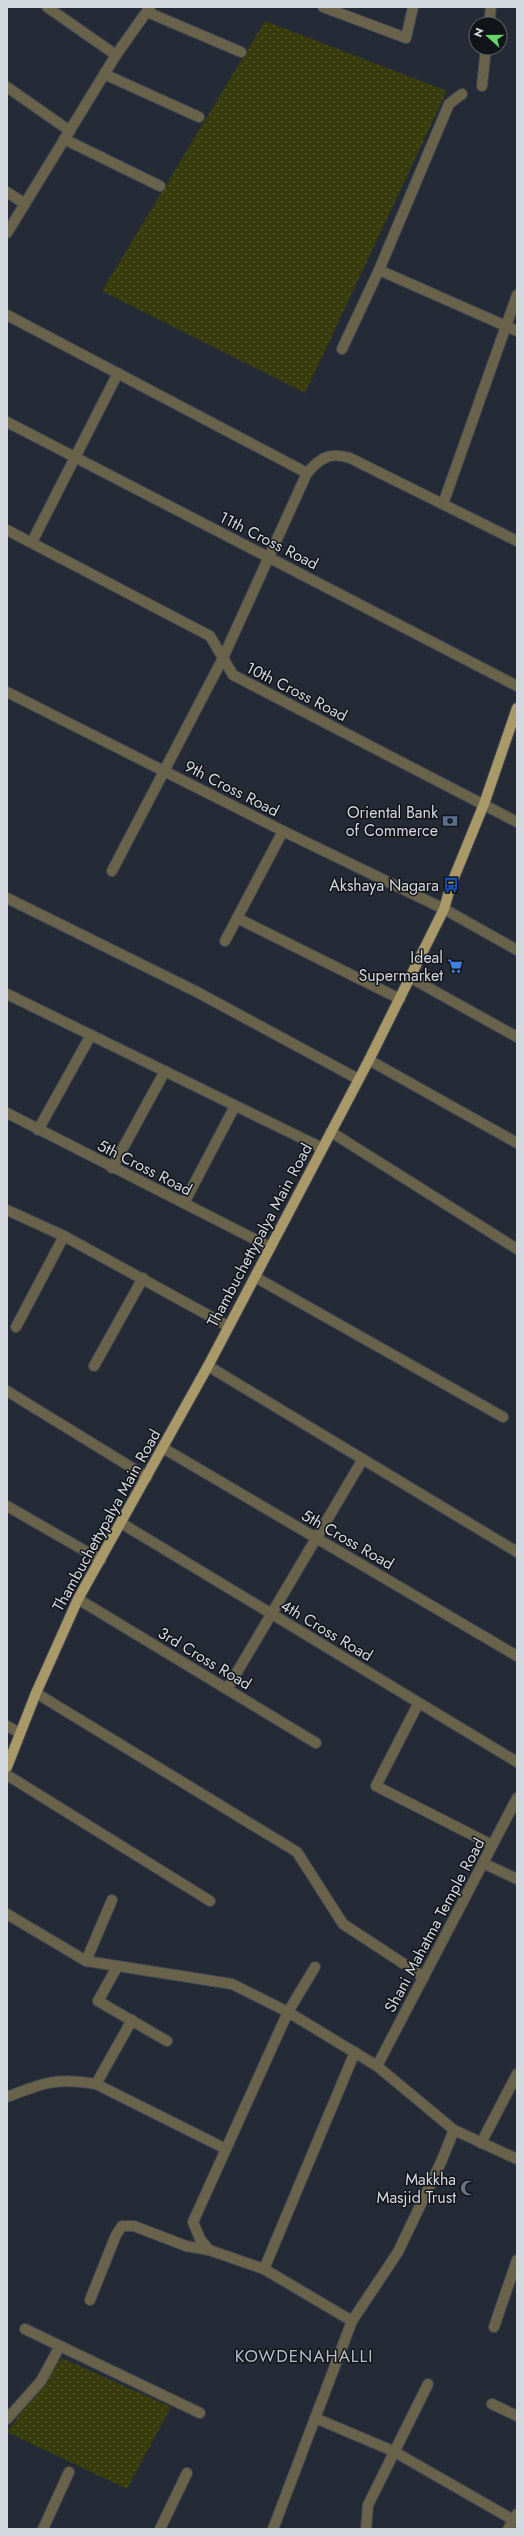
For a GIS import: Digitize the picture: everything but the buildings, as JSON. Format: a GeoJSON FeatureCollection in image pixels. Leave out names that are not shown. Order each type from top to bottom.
{"type":"FeatureCollection","features":[{"type":"Feature","properties":{"kind":"main road","name":"Thambuchettypalya Main Road"},"geometry":{"type":"LineString","coordinates":[[7,1767],[36,1693],[78,1599],[208,1366],[411,978],[444,909],[451,885],[484,804],[517,708]]}},
{"type":"Feature","properties":{"kind":"street"},"geometry":{"type":"LineString","coordinates":[[47,7],[116,55]]}},
{"type":"Feature","properties":{"kind":"street"},"geometry":{"type":"LineString","coordinates":[[323,7],[406,38],[413,7]]}},
{"type":"Feature","properties":{"kind":"street"},"geometry":{"type":"LineString","coordinates":[[7,233],[116,55],[149,9],[241,52]]}},
{"type":"Feature","properties":{"kind":"street"},"geometry":{"type":"LineString","coordinates":[[482,86],[485,56]]}},
{"type":"Feature","properties":{"kind":"street"},"geometry":{"type":"LineString","coordinates":[[104,74],[199,117]]}},
{"type":"Feature","properties":{"kind":"street"},"geometry":{"type":"LineString","coordinates":[[7,87],[67,135],[160,186]]}},
{"type":"Feature","properties":{"kind":"street"},"geometry":{"type":"LineString","coordinates":[[342,349],[379,270],[449,104],[462,94]]}},
{"type":"Feature","properties":{"kind":"street"},"geometry":{"type":"LineString","coordinates":[[7,192],[25,204]]}},
{"type":"Feature","properties":{"kind":"street"},"geometry":{"type":"LineString","coordinates":[[379,270],[517,331]]}},
{"type":"Feature","properties":{"kind":"street"},"geometry":{"type":"LineString","coordinates":[[443,504],[517,295]]}},
{"type":"Feature","properties":{"kind":"street"},"geometry":{"type":"LineString","coordinates":[[7,315],[307,473]]}},
{"type":"Feature","properties":{"kind":"street"},"geometry":{"type":"LineString","coordinates":[[32,542],[118,373]]}},
{"type":"Feature","properties":{"kind":"street","name":"11th Cross Road"},"geometry":{"type":"LineString","coordinates":[[7,422],[517,686]]}},
{"type":"Feature","properties":{"kind":"street"},"geometry":{"type":"LineString","coordinates":[[112,871],[163,770],[223,658],[307,473],[316,462],[336,454],[350,458],[517,541]]}},
{"type":"Feature","properties":{"kind":"street","name":"10th Cross Road"},"geometry":{"type":"LineString","coordinates":[[7,530],[210,636],[233,675],[517,822]]}},
{"type":"Feature","properties":{"kind":"street","name":"9th Cross Road"},"geometry":{"type":"LineString","coordinates":[[7,692],[283,831],[444,909],[517,950]]}},
{"type":"Feature","properties":{"kind":"street"},"geometry":{"type":"LineString","coordinates":[[225,941],[283,831]]}},
{"type":"Feature","properties":{"kind":"street"},"geometry":{"type":"LineString","coordinates":[[7,898],[197,992],[358,1079]]}},
{"type":"Feature","properties":{"kind":"street"},"geometry":{"type":"LineString","coordinates":[[237,918],[400,999]]}},
{"type":"Feature","properties":{"kind":"street"},"geometry":{"type":"LineString","coordinates":[[411,978],[517,1037]]}},
{"type":"Feature","properties":{"kind":"street"},"geometry":{"type":"LineString","coordinates":[[7,994],[322,1148]]}},
{"type":"Feature","properties":{"kind":"street"},"geometry":{"type":"LineString","coordinates":[[38,1130],[91,1035]]}},
{"type":"Feature","properties":{"kind":"street"},"geometry":{"type":"LineString","coordinates":[[369,1060],[517,1143]]}},
{"type":"Feature","properties":{"kind":"street"},"geometry":{"type":"LineString","coordinates":[[112,1168],[165,1072]]}},
{"type":"Feature","properties":{"kind":"street"},"geometry":{"type":"LineString","coordinates":[[184,1203],[235,1106]]}},
{"type":"Feature","properties":{"kind":"street","name":"5th Cross Road"},"geometry":{"type":"LineString","coordinates":[[7,1113],[112,1168],[270,1247]]}},
{"type":"Feature","properties":{"kind":"street"},"geometry":{"type":"LineString","coordinates":[[331,1132],[517,1249]]}},
{"type":"Feature","properties":{"kind":"street"},"geometry":{"type":"LineString","coordinates":[[7,1210],[64,1236],[228,1326]]}},
{"type":"Feature","properties":{"kind":"street"},"geometry":{"type":"LineString","coordinates":[[16,1327],[64,1236]]}},
{"type":"Feature","properties":{"kind":"street"},"geometry":{"type":"LineString","coordinates":[[254,1277],[503,1417]]}},
{"type":"Feature","properties":{"kind":"street"},"geometry":{"type":"LineString","coordinates":[[94,1366],[143,1278]]}},
{"type":"Feature","properties":{"kind":"street"},"geometry":{"type":"LineString","coordinates":[[208,1366],[517,1552]]}},
{"type":"Feature","properties":{"kind":"street"},"geometry":{"type":"LineString","coordinates":[[7,1391],[147,1477]]}},
{"type":"Feature","properties":{"kind":"street","name":"5th Cross Road"},"geometry":{"type":"LineString","coordinates":[[163,1448],[517,1656]]}},
{"type":"Feature","properties":{"kind":"street"},"geometry":{"type":"LineString","coordinates":[[227,1689],[363,1459]]}},
{"type":"Feature","properties":{"kind":"street"},"geometry":{"type":"LineString","coordinates":[[8,1509],[101,1560]]}},
{"type":"Feature","properties":{"kind":"street","name":"4th Cross Road"},"geometry":{"type":"LineString","coordinates":[[121,1523],[418,1704],[517,1762]]}},
{"type":"Feature","properties":{"kind":"street","name":"3rd Cross Road"},"geometry":{"type":"LineString","coordinates":[[78,1599],[316,1743]]}},
{"type":"Feature","properties":{"kind":"street"},"geometry":{"type":"LineString","coordinates":[[36,1693],[297,1852],[343,1924],[424,1977]]}},
{"type":"Feature","properties":{"kind":"street"},"geometry":{"type":"LineString","coordinates":[[418,1704],[376,1786],[492,1845]]}},
{"type":"Feature","properties":{"kind":"street"},"geometry":{"type":"LineString","coordinates":[[7,1726],[20,1733]]}},
{"type":"Feature","properties":{"kind":"street"},"geometry":{"type":"LineString","coordinates":[[7,1775],[210,1901]]}},
{"type":"Feature","properties":{"kind":"street","name":"Shani Mahatma Temple Road"},"geometry":{"type":"LineString","coordinates":[[376,2066],[517,1798]]}},
{"type":"Feature","properties":{"kind":"street"},"geometry":{"type":"LineString","coordinates":[[483,1863],[517,1879]]}},
{"type":"Feature","properties":{"kind":"street"},"geometry":{"type":"LineString","coordinates":[[86,1961],[112,1900]]}},
{"type":"Feature","properties":{"kind":"street"},"geometry":{"type":"LineString","coordinates":[[7,1914],[86,1961],[232,1984],[288,2012],[355,2052],[376,2066],[454,2130],[517,2159]]}},
{"type":"Feature","properties":{"kind":"street"},"geometry":{"type":"LineString","coordinates":[[209,2250],[200,2239],[192,2222],[288,2012],[315,1966]]}},
{"type":"Feature","properties":{"kind":"street"},"geometry":{"type":"LineString","coordinates":[[117,1967],[98,2001],[168,2041]]}},
{"type":"Feature","properties":{"kind":"street"},"geometry":{"type":"LineString","coordinates":[[96,2084],[132,2020]]}},
{"type":"Feature","properties":{"kind":"street"},"geometry":{"type":"LineString","coordinates":[[264,2269],[355,2052]]}},
{"type":"Feature","properties":{"kind":"street"},"geometry":{"type":"LineString","coordinates":[[481,2143],[517,2074]]}},
{"type":"Feature","properties":{"kind":"street"},"geometry":{"type":"LineString","coordinates":[[7,2097],[44,2082],[73,2080],[96,2084],[226,2149]]}},
{"type":"Feature","properties":{"kind":"street"},"geometry":{"type":"LineString","coordinates":[[273,2529],[352,2321],[398,2252],[441,2162],[454,2130]]}},
{"type":"Feature","properties":{"kind":"street"},"geometry":{"type":"LineString","coordinates":[[90,2300],[116,2235],[122,2226],[134,2226],[179,2244],[209,2250],[264,2269],[352,2321]]}},
{"type":"Feature","properties":{"kind":"street"},"geometry":{"type":"LineString","coordinates":[[494,2327],[517,2260]]}},
{"type":"Feature","properties":{"kind":"street"},"geometry":{"type":"LineString","coordinates":[[25,2329],[200,2413]]}},
{"type":"Feature","properties":{"kind":"street"},"geometry":{"type":"LineString","coordinates":[[7,2418],[41,2381],[60,2346]]}},
{"type":"Feature","properties":{"kind":"street"},"geometry":{"type":"LineString","coordinates":[[366,2529],[368,2505],[428,2384]]}},
{"type":"Feature","properties":{"kind":"street"},"geometry":{"type":"LineString","coordinates":[[492,2404],[517,2416]]}},
{"type":"Feature","properties":{"kind":"street"},"geometry":{"type":"LineString","coordinates":[[315,2418],[394,2451],[516,2519],[508,2529]]}},
{"type":"Feature","properties":{"kind":"street"},"geometry":{"type":"LineString","coordinates":[[43,2529],[69,2472]]}},
{"type":"Feature","properties":{"kind":"street"},"geometry":{"type":"LineString","coordinates":[[160,2529],[187,2472]]}},
{"type":"Feature","properties":{"kind":"green space"},"geometry":{"type":"Polygon","coordinates":[[[265,21],[447,91],[305,393],[102,291],[265,21]]]}},
{"type":"Feature","properties":{"kind":"green space"},"geometry":{"type":"Polygon","coordinates":[[[62,2358],[171,2407],[127,2489],[7,2432],[62,2358]]]}},
{"type":"Feature","properties":{"kind":"place","name":"Oriental Bank of Commerce"},"geometry":{"type":"Point","coordinates":[450,821]}},
{"type":"Feature","properties":{"kind":"place","name":"Akshaya Nagara"},"geometry":{"type":"Point","coordinates":[451,885]}},
{"type":"Feature","properties":{"kind":"place","name":"Ideal Supermarket"},"geometry":{"type":"Point","coordinates":[455,966]}},
{"type":"Feature","properties":{"kind":"place","name":"Makkha Masjid Trust"},"geometry":{"type":"Point","coordinates":[468,2188]}},
{"type":"Feature","properties":{"kind":"district","name":"KOWDENAHALLI"},"geometry":{"type":"Point","coordinates":[304,2356]}}]}
